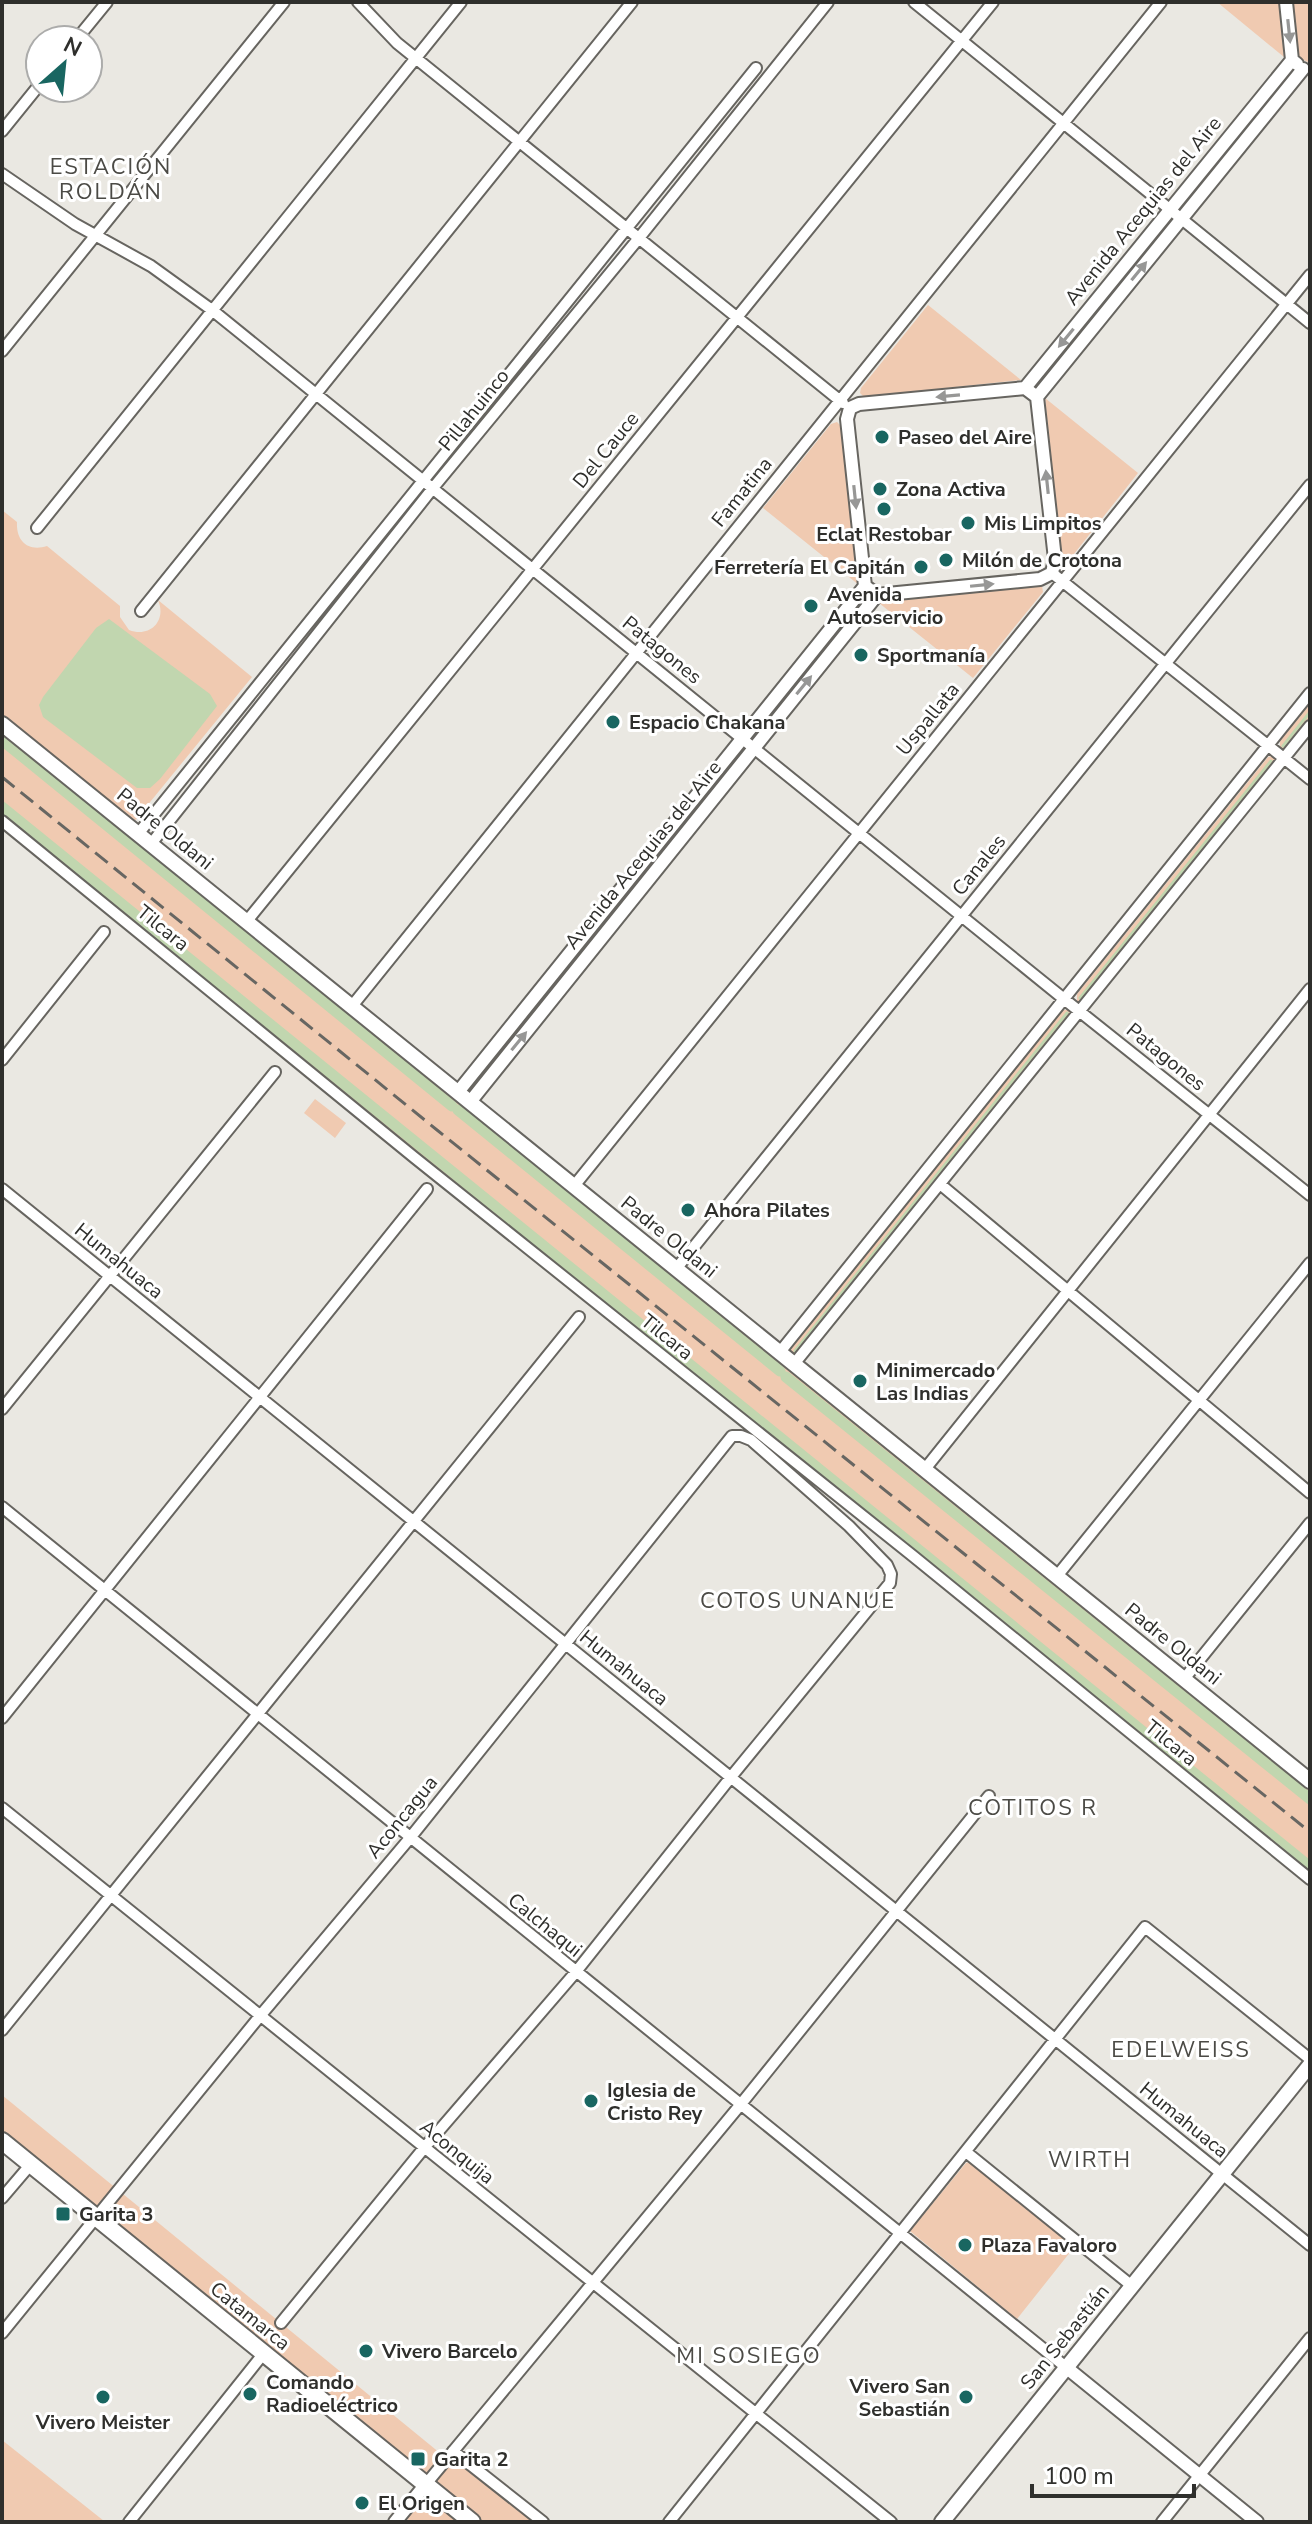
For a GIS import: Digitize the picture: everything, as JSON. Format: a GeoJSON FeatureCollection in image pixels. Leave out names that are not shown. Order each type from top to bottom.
{"type":"FeatureCollection","features":[{"type":"Feature","properties":{"kind":"main road","name":"Padre Oldani"},"geometry":{"type":"LineString","coordinates":[[2,724],[1310,1781]]}},
{"type":"Feature","properties":{"kind":"main road","name":"San Sebastián"},"geometry":{"type":"LineString","coordinates":[[942,2522],[1310,2065]]}},
{"type":"Feature","properties":{"kind":"main road","name":"Catamarca"},"geometry":{"type":"LineString","coordinates":[[2,2141],[472,2522]]}},
{"type":"Feature","properties":{"kind":"street"},"geometry":{"type":"LineString","coordinates":[[89,24],[107,2]]}},
{"type":"Feature","properties":{"kind":"street"},"geometry":{"type":"LineString","coordinates":[[2,351],[284,2]]}},
{"type":"Feature","properties":{"kind":"street"},"geometry":{"type":"LineString","coordinates":[[358,2],[397,43],[850,408]]}},
{"type":"Feature","properties":{"kind":"street"},"geometry":{"type":"LineString","coordinates":[[37,528],[461,2]]}},
{"type":"Feature","properties":{"kind":"street"},"geometry":{"type":"LineString","coordinates":[[141,611],[632,2]]}},
{"type":"Feature","properties":{"kind":"street","name":"Pillahuinco"},"geometry":{"type":"LineString","coordinates":[[151,844],[433,488],[828,2]]}},
{"type":"Feature","properties":{"kind":"street"},"geometry":{"type":"LineString","coordinates":[[914,2],[1310,323]]}},
{"type":"Feature","properties":{"kind":"street","name":"Del Cauce"},"geometry":{"type":"LineString","coordinates":[[247,921],[993,2]]}},
{"type":"Feature","properties":{"kind":"street","name":"Famatina"},"geometry":{"type":"LineString","coordinates":[[352,1006],[1161,2]]}},
{"type":"Feature","properties":{"kind":"street"},"geometry":{"type":"LineString","coordinates":[[1286,2],[1292,60]]}},
{"type":"Feature","properties":{"kind":"street","name":"Avenida Acequias del Aire"},"geometry":{"type":"LineString","coordinates":[[1025,388],[1292,60],[1306,68],[1037,397]]}},
{"type":"Feature","properties":{"kind":"street","name":"Pillahuinco"},"geometry":{"type":"LineString","coordinates":[[138,834],[756,68]]}},
{"type":"Feature","properties":{"kind":"street"},"geometry":{"type":"LineString","coordinates":[[2,131],[24,104]]}},
{"type":"Feature","properties":{"kind":"street","name":"Patagones"},"geometry":{"type":"LineString","coordinates":[[2,174],[37,200],[151,266],[212,310],[1310,1195]]}},
{"type":"Feature","properties":{"kind":"street","name":"Uspallata"},"geometry":{"type":"LineString","coordinates":[[574,1186],[859,833],[1057,577],[1310,275]]}},
{"type":"Feature","properties":{"kind":"street"},"geometry":{"type":"LineString","coordinates":[[850,408],[859,404],[1025,388],[1037,397],[1057,577]]}},
{"type":"Feature","properties":{"kind":"street"},"geometry":{"type":"LineString","coordinates":[[850,408],[847,419],[865,586],[877,595],[1057,577],[1310,779]]}},
{"type":"Feature","properties":{"kind":"street","name":"Canales"},"geometry":{"type":"LineString","coordinates":[[676,1269],[1310,485]]}},
{"type":"Feature","properties":{"kind":"street","name":"Avenida Acequias del Aire"},"geometry":{"type":"LineString","coordinates":[[458,1092],[865,586]]}},
{"type":"Feature","properties":{"kind":"street","name":"Avenida Acequias del Aire"},"geometry":{"type":"LineString","coordinates":[[470,1102],[877,595]]}},
{"type":"Feature","properties":{"kind":"street"},"geometry":{"type":"LineString","coordinates":[[780,1352],[1310,693]]}},
{"type":"Feature","properties":{"kind":"street"},"geometry":{"type":"LineString","coordinates":[[794,1364],[1310,726]]}},
{"type":"Feature","properties":{"kind":"street","name":"Tilcara"},"geometry":{"type":"LineString","coordinates":[[2,821],[1310,1879]]}},
{"type":"Feature","properties":{"kind":"street"},"geometry":{"type":"LineString","coordinates":[[2,1060],[104,932]]}},
{"type":"Feature","properties":{"kind":"street"},"geometry":{"type":"LineString","coordinates":[[925,1469],[1310,989]]}},
{"type":"Feature","properties":{"kind":"street"},"geometry":{"type":"LineString","coordinates":[[2,1409],[275,1072]]}},
{"type":"Feature","properties":{"kind":"street"},"geometry":{"type":"LineString","coordinates":[[940,1184],[1310,1493]]}},
{"type":"Feature","properties":{"kind":"street","name":"Humahuaca"},"geometry":{"type":"LineString","coordinates":[[2,1189],[1310,2245]]}},
{"type":"Feature","properties":{"kind":"street"},"geometry":{"type":"LineString","coordinates":[[2,1718],[427,1189]]}},
{"type":"Feature","properties":{"kind":"street"},"geometry":{"type":"LineString","coordinates":[[1057,1576],[1310,1263]]}},
{"type":"Feature","properties":{"kind":"street"},"geometry":{"type":"LineString","coordinates":[[2,2030],[579,1317]]}},
{"type":"Feature","properties":{"kind":"street","name":"Aconcagua"},"geometry":{"type":"LineString","coordinates":[[2,2333],[260,2016],[410,1838],[732,1436],[741,1436],[751,1440],[849,1526],[887,1565],[891,1574],[890,1583],[731,1777]]}},
{"type":"Feature","properties":{"kind":"street","name":"Calchaqui"},"geometry":{"type":"LineString","coordinates":[[2,1507],[1067,2368]]}},
{"type":"Feature","properties":{"kind":"street"},"geometry":{"type":"LineString","coordinates":[[1184,1679],[1310,1523]]}},
{"type":"Feature","properties":{"kind":"street"},"geometry":{"type":"LineString","coordinates":[[281,2323],[424,2148],[575,1973],[731,1777]]}},
{"type":"Feature","properties":{"kind":"street"},"geometry":{"type":"LineString","coordinates":[[395,2522],[741,2104],[989,1796]]}},
{"type":"Feature","properties":{"kind":"street","name":"Aconquija"},"geometry":{"type":"LineString","coordinates":[[2,1808],[891,2522]]}},
{"type":"Feature","properties":{"kind":"street"},"geometry":{"type":"LineString","coordinates":[[669,2522],[1145,1927],[1310,2059]]}},
{"type":"Feature","properties":{"kind":"street"},"geometry":{"type":"LineString","coordinates":[[966,2152],[1132,2286]]}},
{"type":"Feature","properties":{"kind":"street"},"geometry":{"type":"LineString","coordinates":[[2,2198],[31,2164]]}},
{"type":"Feature","properties":{"kind":"street"},"geometry":{"type":"LineString","coordinates":[[1162,2522],[1310,2338]]}},
{"type":"Feature","properties":{"kind":"street"},"geometry":{"type":"LineString","coordinates":[[129,2522],[264,2353]]}},
{"type":"Feature","properties":{"kind":"street"},"geometry":{"type":"LineString","coordinates":[[1067,2368],[1257,2522]]}},
{"type":"Feature","properties":{"kind":"street"},"geometry":{"type":"LineString","coordinates":[[453,2451],[543,2522]]}},
{"type":"Feature","properties":{"kind":"shaded area"},"geometry":{"type":"Polygon","coordinates":[[[1217,2],[1279,2],[1284,57],[1217,2]]]}},
{"type":"Feature","properties":{"kind":"shaded area"},"geometry":{"type":"Polygon","coordinates":[[[1290,2],[1310,2],[1310,63],[1295,53],[1290,2]]]}},
{"type":"Feature","properties":{"kind":"shaded area"},"geometry":{"type":"Polygon","coordinates":[[[1289,71],[1291,76],[1184,206],[1182,203],[1289,71]]]}},
{"type":"Feature","properties":{"kind":"shaded area"},"geometry":{"type":"Polygon","coordinates":[[[1165,226],[1167,229],[1039,384],[1037,382],[1165,226]]]}},
{"type":"Feature","properties":{"kind":"shaded area"},"geometry":{"type":"Polygon","coordinates":[[[928,305],[1021,380],[864,397],[860,393],[861,388],[928,305]]]}},
{"type":"Feature","properties":{"kind":"shaded area"},"geometry":{"type":"Polygon","coordinates":[[[1045,398],[1138,473],[1070,559],[1061,555],[1045,398]]]}},
{"type":"Feature","properties":{"kind":"shaded area"},"geometry":{"type":"Polygon","coordinates":[[[837,422],[842,427],[859,585],[763,508],[831,424],[837,422]]]}},
{"type":"Feature","properties":{"kind":"shaded area"},"geometry":{"type":"Polygon","coordinates":[[[2,510],[17,522],[24,543],[34,547],[47,546],[120,606],[120,617],[129,630],[144,632],[155,626],[160,615],[158,600],[252,677],[133,823],[2,716],[2,510]]]}},
{"type":"Feature","properties":{"kind":"shaded area"},"geometry":{"type":"Polygon","coordinates":[[[1036,584],[1042,586],[1043,592],[973,678],[879,603],[882,600],[1036,584]]]}},
{"type":"Feature","properties":{"kind":"shaded area"},"geometry":{"type":"Polygon","coordinates":[[[863,598],[866,600],[760,732],[756,732],[755,730],[863,598]]]}},
{"type":"Feature","properties":{"kind":"shaded area"},"geometry":{"type":"Polygon","coordinates":[[[109,619],[210,694],[217,706],[150,788],[137,788],[43,717],[39,705],[96,628],[109,619]]]}},
{"type":"Feature","properties":{"kind":"shaded area"},"geometry":{"type":"Polygon","coordinates":[[[1310,704],[1310,721],[1285,750],[1280,749],[1280,741],[1310,704]]]}},
{"type":"Feature","properties":{"kind":"shaded area"},"geometry":{"type":"Polygon","coordinates":[[[2,724],[1310,1781],[1310,1879],[2,821],[2,724]]]}},
{"type":"Feature","properties":{"kind":"shaded area"},"geometry":{"type":"Polygon","coordinates":[[[737,754],[739,758],[478,1079],[477,1077],[737,754]]]}},
{"type":"Feature","properties":{"kind":"shaded area"},"geometry":{"type":"Polygon","coordinates":[[[1273,756],[1277,761],[1082,1003],[1077,1001],[1077,994],[1268,757],[1273,756]]]}},
{"type":"Feature","properties":{"kind":"shaded area"},"geometry":{"type":"Polygon","coordinates":[[[1063,1010],[1072,1014],[797,1354],[790,1353],[791,1347],[1063,1010]]]}},
{"type":"Feature","properties":{"kind":"shaded area"},"geometry":{"type":"Polygon","coordinates":[[[315,1099],[346,1123],[335,1138],[304,1113],[315,1099]]]}},
{"type":"Feature","properties":{"kind":"shaded area"},"geometry":{"type":"Polygon","coordinates":[[[2,2095],[446,2458],[453,2451],[543,2522],[411,2522],[401,2514],[425,2485],[2,2141],[2,2095]]]}},
{"type":"Feature","properties":{"kind":"shaded area","name":"Plaza Favaloro"},"geometry":{"type":"Polygon","coordinates":[[[970,2162],[1075,2246],[1017,2319],[910,2231],[970,2162]]]}},
{"type":"Feature","properties":{"kind":"shaded area"},"geometry":{"type":"Polygon","coordinates":[[[2,2440],[104,2521],[2,2522],[2,2440]]]}},
{"type":"Feature","properties":{"kind":"waterway"},"geometry":{"type":"LineString","coordinates":[[1283,746],[1310,712]]}},
{"type":"Feature","properties":{"kind":"waterway"},"geometry":{"type":"LineString","coordinates":[[2,740],[452,1106]]}},
{"type":"Feature","properties":{"kind":"waterway"},"geometry":{"type":"LineString","coordinates":[[1080,998],[1271,761]]}},
{"type":"Feature","properties":{"kind":"waterway"},"geometry":{"type":"LineString","coordinates":[[2,807],[1310,1867]]}},
{"type":"Feature","properties":{"kind":"waterway"},"geometry":{"type":"LineString","coordinates":[[795,1351],[1067,1013]]}},
{"type":"Feature","properties":{"kind":"waterway"},"geometry":{"type":"LineString","coordinates":[[458,1110],[780,1371]]}},
{"type":"Feature","properties":{"kind":"waterway"},"geometry":{"type":"LineString","coordinates":[[786,1377],[1310,1799]]}},
{"type":"Feature","properties":{"kind":"railway"},"geometry":{"type":"LineString","coordinates":[[2,777],[1310,1832]]}},
{"type":"Feature","properties":{"kind":"place","name":"Paseo del Aire"},"geometry":{"type":"Point","coordinates":[882,437]}},
{"type":"Feature","properties":{"kind":"place","name":"Zona Activa"},"geometry":{"type":"Point","coordinates":[880,489]}},
{"type":"Feature","properties":{"kind":"place","name":"Eclat Restobar"},"geometry":{"type":"Point","coordinates":[884,509]}},
{"type":"Feature","properties":{"kind":"place","name":"Mis Limpitos"},"geometry":{"type":"Point","coordinates":[968,523]}},
{"type":"Feature","properties":{"kind":"place","name":"Milón de Crotona"},"geometry":{"type":"Point","coordinates":[946,560]}},
{"type":"Feature","properties":{"kind":"place","name":"Ferretería El Capitán"},"geometry":{"type":"Point","coordinates":[921,567]}},
{"type":"Feature","properties":{"kind":"place","name":"Avenida Autoservicio"},"geometry":{"type":"Point","coordinates":[811,606]}},
{"type":"Feature","properties":{"kind":"place","name":"Sportmanía"},"geometry":{"type":"Point","coordinates":[861,655]}},
{"type":"Feature","properties":{"kind":"place","name":"Espacio Chakana"},"geometry":{"type":"Point","coordinates":[613,722]}},
{"type":"Feature","properties":{"kind":"place","name":"Ahora Pilates"},"geometry":{"type":"Point","coordinates":[688,1210]}},
{"type":"Feature","properties":{"kind":"place","name":"Minimercado Las Indias"},"geometry":{"type":"Point","coordinates":[860,1381]}},
{"type":"Feature","properties":{"kind":"place","name":"Iglesia de Cristo Rey"},"geometry":{"type":"Point","coordinates":[591,2101]}},
{"type":"Feature","properties":{"kind":"place","name":"Garita 3"},"geometry":{"type":"Point","coordinates":[63,2214]}},
{"type":"Feature","properties":{"kind":"place","name":"Plaza Favaloro"},"geometry":{"type":"Point","coordinates":[965,2245]}},
{"type":"Feature","properties":{"kind":"place","name":"Vivero Barcelo"},"geometry":{"type":"Point","coordinates":[366,2351]}},
{"type":"Feature","properties":{"kind":"place","name":"Comando Radioeléctrico"},"geometry":{"type":"Point","coordinates":[250,2394]}},
{"type":"Feature","properties":{"kind":"place","name":"Vivero Meister"},"geometry":{"type":"Point","coordinates":[103,2397]}},
{"type":"Feature","properties":{"kind":"place","name":"Vivero San Sebastián"},"geometry":{"type":"Point","coordinates":[966,2397]}},
{"type":"Feature","properties":{"kind":"place","name":"Garita 2"},"geometry":{"type":"Point","coordinates":[418,2459]}},
{"type":"Feature","properties":{"kind":"place","name":"El Origen"},"geometry":{"type":"Point","coordinates":[362,2503]}},
{"type":"Feature","properties":{"kind":"district","name":"ESTACIÓN ROLDÁN"},"geometry":{"type":"Point","coordinates":[111,180]}},
{"type":"Feature","properties":{"kind":"district","name":"COTOS UNANUE"},"geometry":{"type":"Point","coordinates":[798,1601]}},
{"type":"Feature","properties":{"kind":"district","name":"COTITOS R"},"geometry":{"type":"Point","coordinates":[1033,1808]}},
{"type":"Feature","properties":{"kind":"district","name":"EDELWEISS"},"geometry":{"type":"Point","coordinates":[1181,2050]}},
{"type":"Feature","properties":{"kind":"district","name":"WIRTH"},"geometry":{"type":"Point","coordinates":[1090,2160]}},
{"type":"Feature","properties":{"kind":"district","name":"MI SOSIEGO"},"geometry":{"type":"Point","coordinates":[749,2356]}}]}
